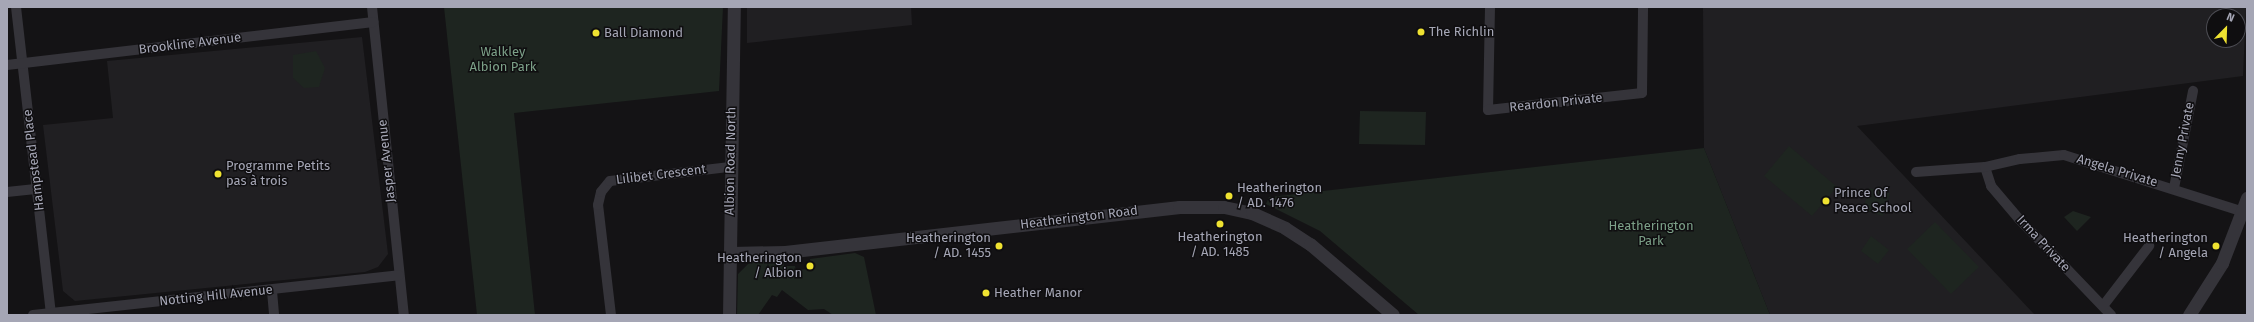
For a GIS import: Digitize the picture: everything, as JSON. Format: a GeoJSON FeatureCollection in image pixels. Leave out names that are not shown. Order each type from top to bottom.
{"type":"FeatureCollection","features":[{"type":"Feature","properties":{"kind":"street","name":"Hampstead Place"},"geometry":{"type":"LineString","coordinates":[[16,7],[51,313]]}},
{"type":"Feature","properties":{"kind":"street","name":"Jasper Avenue"},"geometry":{"type":"LineString","coordinates":[[372,7],[404,315]]}},
{"type":"Feature","properties":{"kind":"street","name":"Albion Road North"},"geometry":{"type":"LineString","coordinates":[[729,315],[731,254],[730,167],[734,7]]}},
{"type":"Feature","properties":{"kind":"street","name":"Reardon Private"},"geometry":{"type":"LineString","coordinates":[[1490,7],[1488,110],[1642,93],[1643,7]]}},
{"type":"Feature","properties":{"kind":"street","name":"Brookline Avenue"},"geometry":{"type":"LineString","coordinates":[[7,65],[373,22]]}},
{"type":"Feature","properties":{"kind":"street","name":"Jenny Private"},"geometry":{"type":"LineString","coordinates":[[2174,188],[2193,91]]}},
{"type":"Feature","properties":{"kind":"street","name":"Angela Private"},"geometry":{"type":"LineString","coordinates":[[1916,172],[1985,167],[2020,159],[2064,155],[2174,188],[2245,213]]}},
{"type":"Feature","properties":{"kind":"street","name":"Lilibet Crescent"},"geometry":{"type":"LineString","coordinates":[[611,315],[598,205],[601,192],[610,181],[730,167]]}},
{"type":"Feature","properties":{"kind":"street","name":"Irma Private"},"geometry":{"type":"LineString","coordinates":[[1985,167],[1991,186],[2111,315]]}},
{"type":"Feature","properties":{"kind":"street"},"geometry":{"type":"LineString","coordinates":[[7,192],[38,189]]}},
{"type":"Feature","properties":{"kind":"street"},"geometry":{"type":"LineString","coordinates":[[2189,315],[2222,263],[2245,213],[2247,198]]}},
{"type":"Feature","properties":{"kind":"street","name":"Heatherington Road"},"geometry":{"type":"LineString","coordinates":[[731,254],[808,250],[1179,207],[1224,207],[1252,213],[1285,228],[1310,244],[1393,315]]}},
{"type":"Feature","properties":{"kind":"street"},"geometry":{"type":"LineString","coordinates":[[2103,306],[2149,246]]}},
{"type":"Feature","properties":{"kind":"street","name":"Notting Hill Avenue"},"geometry":{"type":"LineString","coordinates":[[33,315],[272,291],[399,275]]}},
{"type":"Feature","properties":{"kind":"street"},"geometry":{"type":"LineString","coordinates":[[272,291],[274,315]]}},
{"type":"Feature","properties":{"kind":"shaded area"},"geometry":{"type":"Polygon","coordinates":[[[747,7],[911,7],[912,25],[747,43],[747,7]]]}},
{"type":"Feature","properties":{"kind":"shaded area"},"geometry":{"type":"Polygon","coordinates":[[[1703,7],[2246,7],[2206,8],[2206,48],[2244,48],[2243,76],[1857,126],[2035,315],[1770,315],[1704,148],[1703,7]]]}},
{"type":"Feature","properties":{"kind":"shaded area"},"geometry":{"type":"Polygon","coordinates":[[[362,37],[388,254],[378,267],[365,272],[75,301],[63,291],[43,125],[113,118],[107,61],[362,37]]]}},
{"type":"Feature","properties":{"kind":"green space","name":"Walkley Albion Park"},"geometry":{"type":"Polygon","coordinates":[[[444,7],[723,7],[719,91],[514,113],[535,315],[477,315],[444,7]]]}},
{"type":"Feature","properties":{"kind":"green space"},"geometry":{"type":"Polygon","coordinates":[[[316,51],[325,68],[319,87],[304,88],[293,78],[293,55],[316,51]]]}},
{"type":"Feature","properties":{"kind":"green space"},"geometry":{"type":"Polygon","coordinates":[[[1360,111],[1426,112],[1425,145],[1359,144],[1360,111]]]}},
{"type":"Feature","properties":{"kind":"green space"},"geometry":{"type":"Polygon","coordinates":[[[1789,146],[1837,187],[1812,216],[1764,176],[1789,146]]]}},
{"type":"Feature","properties":{"kind":"green space","name":"Heatherington Park"},"geometry":{"type":"Polygon","coordinates":[[[1704,148],[1770,315],[1419,315],[1320,231],[1266,204],[1269,197],[1704,148]]]}},
{"type":"Feature","properties":{"kind":"green space"},"geometry":{"type":"Polygon","coordinates":[[[1869,188],[1890,193],[1883,216],[1863,210],[1869,188]]]}},
{"type":"Feature","properties":{"kind":"green space"},"geometry":{"type":"Polygon","coordinates":[[[2073,211],[2091,217],[2077,231],[2064,217],[2073,211]]]}},
{"type":"Feature","properties":{"kind":"green space"},"geometry":{"type":"Polygon","coordinates":[[[1935,222],[1979,267],[1951,294],[1907,249],[1935,222]]]}},
{"type":"Feature","properties":{"kind":"green space"},"geometry":{"type":"Polygon","coordinates":[[[1871,236],[1889,250],[1878,264],[1861,251],[1871,236]]]}},
{"type":"Feature","properties":{"kind":"green space"},"geometry":{"type":"Polygon","coordinates":[[[855,253],[864,257],[876,315],[833,315],[824,309],[808,310],[782,290],[777,297],[772,295],[758,315],[737,315],[738,274],[751,261],[783,260],[784,266],[795,266],[796,270],[811,269],[810,259],[855,253]]]}},
{"type":"Feature","properties":{"kind":"place","name":"The Richlin"},"geometry":{"type":"Point","coordinates":[1421,32]}},
{"type":"Feature","properties":{"kind":"place","name":"Ball Diamond"},"geometry":{"type":"Point","coordinates":[596,33]}},
{"type":"Feature","properties":{"kind":"place","name":"Programme Petits pas à trois"},"geometry":{"type":"Point","coordinates":[218,174]}},
{"type":"Feature","properties":{"kind":"place","name":"Heatherington / AD. 1476"},"geometry":{"type":"Point","coordinates":[1229,196]}},
{"type":"Feature","properties":{"kind":"place","name":"Prince Of Peace School"},"geometry":{"type":"Point","coordinates":[1826,201]}},
{"type":"Feature","properties":{"kind":"place","name":"Heatherington / AD. 1485"},"geometry":{"type":"Point","coordinates":[1220,224]}},
{"type":"Feature","properties":{"kind":"place","name":"Heatherington / AD. 1455"},"geometry":{"type":"Point","coordinates":[999,246]}},
{"type":"Feature","properties":{"kind":"place","name":"Heatherington / Angela"},"geometry":{"type":"Point","coordinates":[2216,246]}},
{"type":"Feature","properties":{"kind":"place","name":"Heatherington / Albion"},"geometry":{"type":"Point","coordinates":[810,266]}},
{"type":"Feature","properties":{"kind":"place","name":"Heather Manor"},"geometry":{"type":"Point","coordinates":[986,293]}}]}
